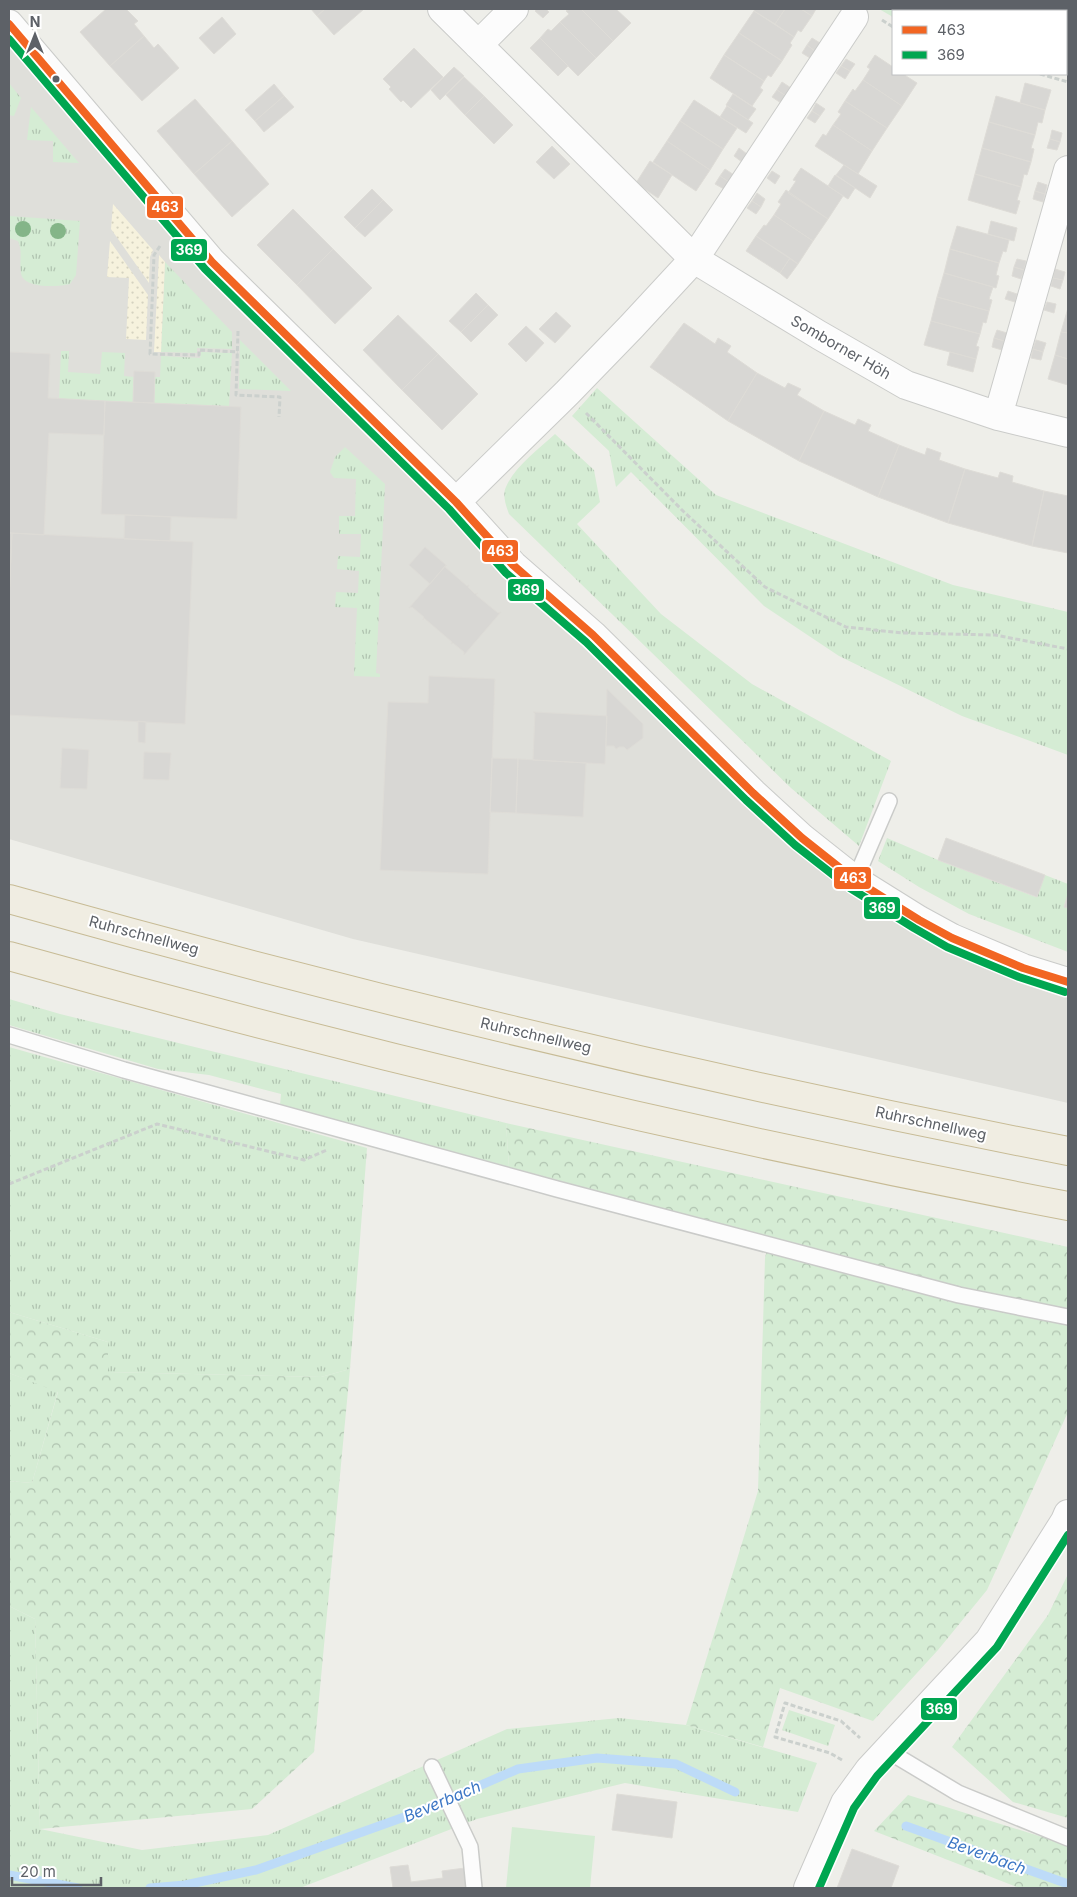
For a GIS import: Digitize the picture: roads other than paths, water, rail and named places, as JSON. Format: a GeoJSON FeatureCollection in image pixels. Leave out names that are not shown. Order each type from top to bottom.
{"type":"FeatureCollection","features":[{"type":"Feature","properties":{"kind":"highway","name":"Ruhrschnellweg"},"geometry":{"type":"LineString","coordinates":[[9,899],[308,979],[517,1031],[798,1095],[1064,1150]]}},
{"type":"Feature","properties":{"kind":"highway"},"geometry":{"type":"LineString","coordinates":[[9,956],[494,1082],[695,1129],[1058,1205]]}},
{"type":"Feature","properties":{"kind":"street","name":"Somborner Höh"},"geometry":{"type":"LineString","coordinates":[[442,9],[694,259],[819,336],[906,385],[998,416],[1068,433]]}},
{"type":"Feature","properties":{"kind":"street"},"geometry":{"type":"LineString","coordinates":[[478,45],[514,9]]}},
{"type":"Feature","properties":{"kind":"street"},"geometry":{"type":"LineString","coordinates":[[456,502],[567,393],[694,259],[854,18]]}},
{"type":"Feature","properties":{"kind":"street"},"geometry":{"type":"LineString","coordinates":[[9,24],[212,262],[456,502],[508,560],[593,635],[753,793],[802,838],[856,880],[911,915],[952,938],[1023,968],[1068,982]]}},
{"type":"Feature","properties":{"kind":"street"},"geometry":{"type":"LineString","coordinates":[[998,416],[1068,170]]}},
{"type":"Feature","properties":{"kind":"street"},"geometry":{"type":"LineString","coordinates":[[808,1888],[845,1803],[869,1770],[989,1641],[1068,1514]]}},
{"type":"Feature","properties":{"kind":"lane"},"geometry":{"type":"LineString","coordinates":[[856,880],[888,801]]}},
{"type":"Feature","properties":{"kind":"lane"},"geometry":{"type":"LineString","coordinates":[[9,1035],[124,1070],[557,1189],[959,1295],[1068,1318]]}},
{"type":"Feature","properties":{"kind":"lane"},"geometry":{"type":"LineString","coordinates":[[888,1751],[958,1793],[1068,1838]]}},
{"type":"Feature","properties":{"kind":"lane"},"geometry":{"type":"LineString","coordinates":[[432,1767],[454,1817],[470,1847],[474,1888]]}},
{"type":"Feature","properties":{"kind":"waterway","name":"Beverbach"},"geometry":{"type":"LineString","coordinates":[[150,1888],[185,1885],[256,1870],[421,1811],[518,1769],[597,1758],[676,1764],[735,1792]]}},
{"type":"Feature","properties":{"kind":"waterway","name":"Beverbach"},"geometry":{"type":"LineString","coordinates":[[906,1826],[1068,1884]]}},
{"type":"Feature","properties":{"kind":"waterway","name":"Beverbach"},"geometry":{"type":"LineString","coordinates":[[9,1875],[78,1888]]}}]}
